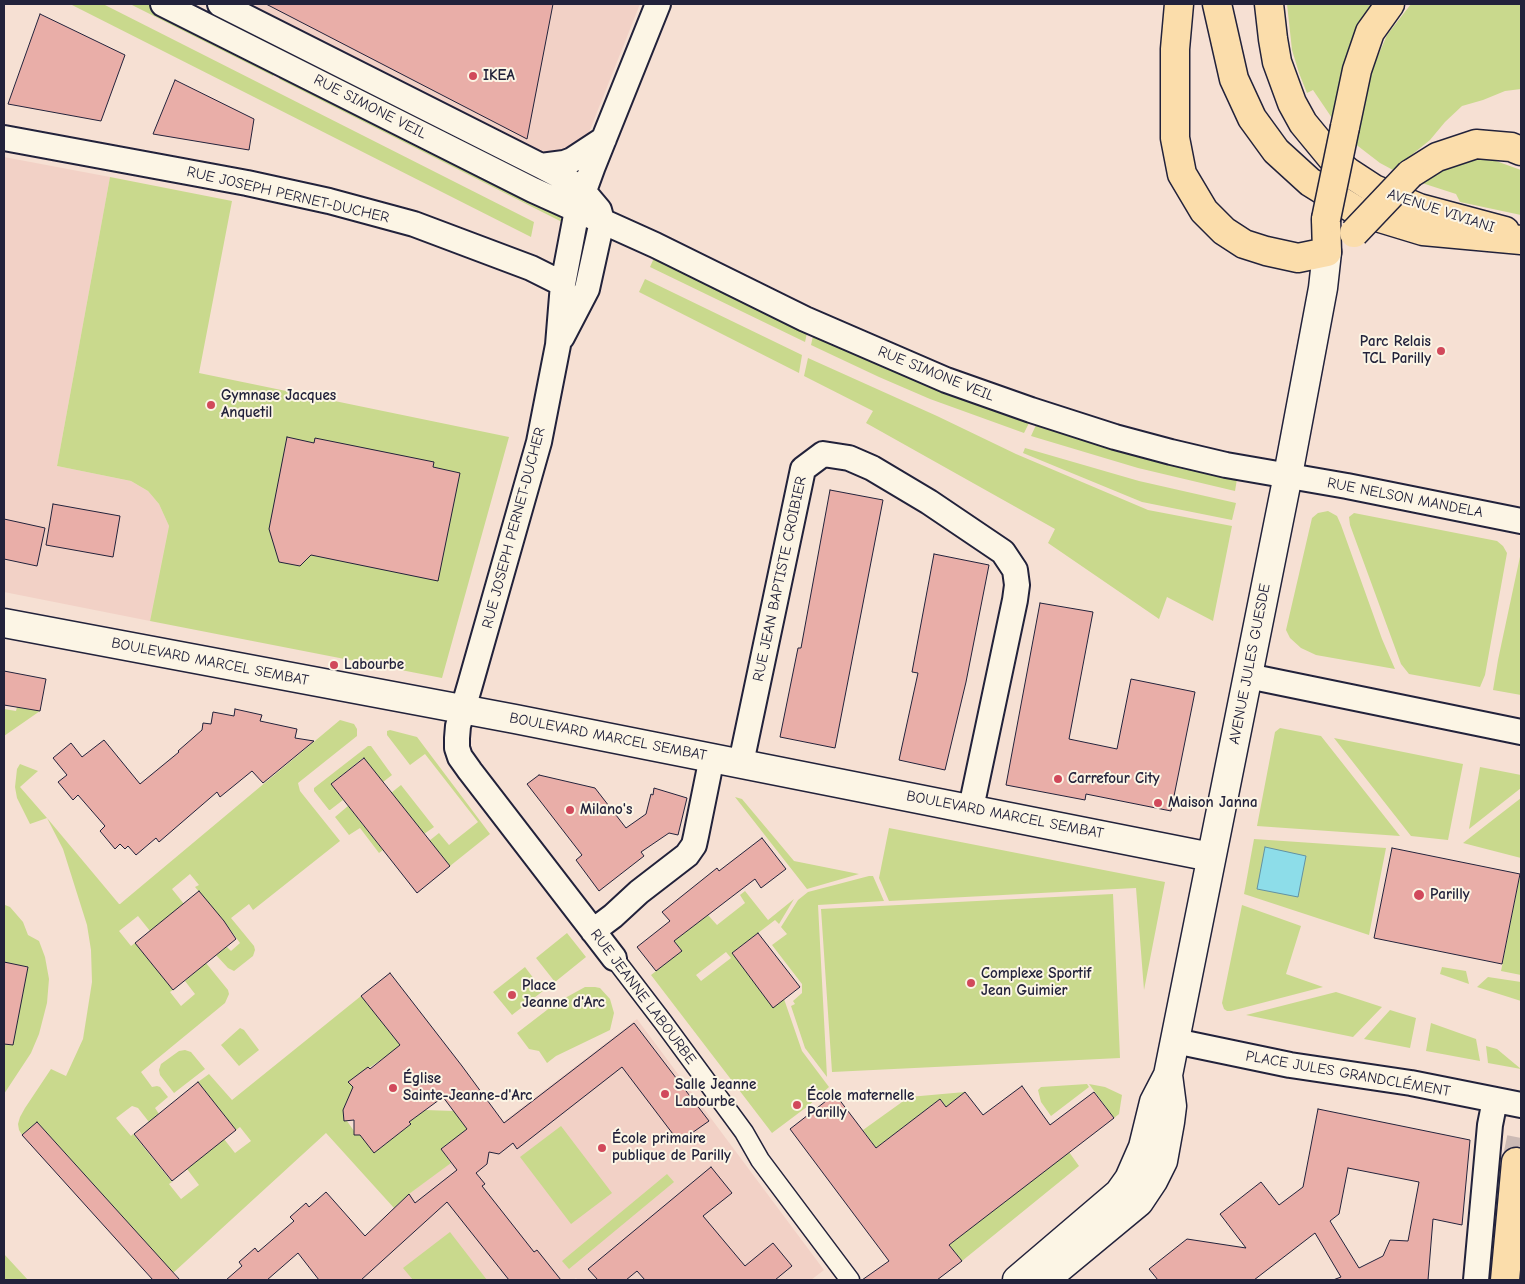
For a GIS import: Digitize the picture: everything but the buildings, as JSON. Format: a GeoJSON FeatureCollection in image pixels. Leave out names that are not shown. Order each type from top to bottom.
{"type":"FeatureCollection","features":[{"type":"Feature","properties":{"kind":"main road"},"geometry":{"type":"LineString","coordinates":[[1179,4],[1175,49],[1174,138],[1182,174],[1204,212],[1224,231],[1244,244],[1298,258],[1327,252],[1354,233],[1410,174],[1437,157],[1476,144],[1511,147],[1521,151]]}},
{"type":"Feature","properties":{"kind":"main road"},"geometry":{"type":"LineString","coordinates":[[1217,4],[1234,79],[1252,118],[1276,151],[1310,182],[1357,211],[1424,231],[1521,240]]}},
{"type":"Feature","properties":{"kind":"main road","name":"AVENUE VIVIANI"},"geometry":{"type":"LineString","coordinates":[[1269,4],[1272,39],[1277,62],[1292,103],[1303,123],[1331,157],[1348,172],[1374,189],[1419,208],[1521,236]]}},
{"type":"Feature","properties":{"kind":"main road"},"geometry":{"type":"LineString","coordinates":[[1327,252],[1326,219],[1357,70],[1370,32],[1390,4]]}},
{"type":"Feature","properties":{"kind":"main road"},"geometry":{"type":"LineString","coordinates":[[1505,1280],[1516,1162]]}},
{"type":"Feature","properties":{"kind":"street","name":"RUE SIMONE VEIL"},"geometry":{"type":"LineString","coordinates":[[163,4],[533,190],[580,200]]}},
{"type":"Feature","properties":{"kind":"street","name":"RUE SIMONE VEIL"},"geometry":{"type":"LineString","coordinates":[[220,4],[568,180],[580,200],[602,221],[805,319],[946,380],[1031,410],[1115,437],[1226,465],[1288,475]]}},
{"type":"Feature","properties":{"kind":"street","name":"RUE JOSEPH PERNET-DUCHER"},"geometry":{"type":"LineString","coordinates":[[463,709],[539,442],[558,345],[563,284],[580,200],[658,4]]}},
{"type":"Feature","properties":{"kind":"street","name":"RUE JOSEPH PERNET-DUCHER"},"geometry":{"type":"LineString","coordinates":[[4,138],[247,183],[329,201],[414,224],[531,268],[563,284]]}},
{"type":"Feature","properties":{"kind":"street"},"geometry":{"type":"LineString","coordinates":[[540,166],[572,160],[604,139]]}},
{"type":"Feature","properties":{"kind":"street","name":"RUE JOSEPH PERNET-DUCHER"},"geometry":{"type":"LineString","coordinates":[[558,345],[587,290],[602,221]]}},
{"type":"Feature","properties":{"kind":"street","name":"AVENUE JULES GUESDE"},"geometry":{"type":"LineString","coordinates":[[1017,1280],[1119,1193],[1129,1179],[1143,1147],[1154,1102],[1168,1075],[1288,475],[1323,288],[1327,252]]}},
{"type":"Feature","properties":{"kind":"street","name":"RUE JEAN BAPTISTE CROIBIER"},"geometry":{"type":"LineString","coordinates":[[741,763],[803,469],[823,454],[849,458],[872,468],[929,502],[1003,552],[1015,570],[1017,585],[1015,600],[971,808]]}},
{"type":"Feature","properties":{"kind":"street","name":"RUE NELSON MANDELA"},"geometry":{"type":"LineString","coordinates":[[1288,475],[1521,521]]}},
{"type":"Feature","properties":{"kind":"street","name":"BOULEVARD MARCEL SEMBAT"},"geometry":{"type":"LineString","coordinates":[[4,623],[463,709],[1211,857]]}},
{"type":"Feature","properties":{"kind":"street"},"geometry":{"type":"LineString","coordinates":[[1248,676],[1521,732]]}},
{"type":"Feature","properties":{"kind":"street","name":"RUE JEANNE LABOURBE"},"geometry":{"type":"LineString","coordinates":[[463,709],[457,738],[457,748],[460,757],[669,1030],[744,1132],[760,1160],[850,1280]]}},
{"type":"Feature","properties":{"kind":"street"},"geometry":{"type":"LineString","coordinates":[[593,931],[687,855],[694,845],[712,758]]}},
{"type":"Feature","properties":{"kind":"street","name":"PLACE JULES GRANDCLÉMENT"},"geometry":{"type":"LineString","coordinates":[[1175,1041],[1290,1065],[1411,1083],[1521,1106]]}},
{"type":"Feature","properties":{"kind":"street","name":"AVENUE JULES GUESDE"},"geometry":{"type":"LineString","coordinates":[[1045,1280],[1139,1202],[1153,1181],[1163,1161],[1170,1122],[1172,1106],[1168,1075]]}},
{"type":"Feature","properties":{"kind":"street"},"geometry":{"type":"LineString","coordinates":[[1476,1280],[1490,1125],[1495,1100]]}},
{"type":"Feature","properties":{"kind":"shaded area"},"geometry":{"type":"Polygon","coordinates":[[[233,4],[640,4],[572,175],[233,4]]]}},
{"type":"Feature","properties":{"kind":"shaded area"},"geometry":{"type":"Polygon","coordinates":[[[4,157],[110,177],[57,466],[131,481],[148,491],[159,504],[169,526],[150,621],[4,592],[4,157]]]}},
{"type":"Feature","properties":{"kind":"shaded area","name":"École primaire publique de Parilly"},"geometry":{"type":"Polygon","coordinates":[[[637,1019],[824,1270],[811,1280],[578,1280],[576,1278],[573,1280],[319,1280],[409,1194],[637,1019]]]}},
{"type":"Feature","properties":{"kind":"green space"},"geometry":{"type":"Polygon","coordinates":[[[70,4],[103,4],[534,222],[531,237],[70,4]]]}},
{"type":"Feature","properties":{"kind":"green space"},"geometry":{"type":"Polygon","coordinates":[[[130,4],[151,4],[276,67],[273,76],[130,4]]]}},
{"type":"Feature","properties":{"kind":"green space"},"geometry":{"type":"Polygon","coordinates":[[[1287,4],[1372,4],[1360,24],[1334,121],[1313,90],[1307,93],[1292,50],[1287,4]]]}},
{"type":"Feature","properties":{"kind":"green space"},"geometry":{"type":"Polygon","coordinates":[[[1411,4],[1521,4],[1521,89],[1505,91],[1462,106],[1430,140],[1393,170],[1380,163],[1354,143],[1370,74],[1387,35],[1411,4]]]}},
{"type":"Feature","properties":{"kind":"green space"},"geometry":{"type":"Polygon","coordinates":[[[282,70],[559,214],[562,222],[279,79],[282,70]]]}},
{"type":"Feature","properties":{"kind":"green space"},"geometry":{"type":"Polygon","coordinates":[[[1474,158],[1496,161],[1521,170],[1521,215],[1460,202],[1456,194],[1422,183],[1431,173],[1474,158]]]}},
{"type":"Feature","properties":{"kind":"green space","name":"Gymnase Jacques Anquetil"},"geometry":{"type":"Polygon","coordinates":[[[110,177],[232,201],[199,373],[509,437],[442,678],[150,621],[169,526],[159,504],[148,491],[131,481],[57,466],[110,177]]]}},
{"type":"Feature","properties":{"kind":"green space"},"geometry":{"type":"Polygon","coordinates":[[[654,258],[807,333],[805,342],[650,267],[654,258]]]}},
{"type":"Feature","properties":{"kind":"green space"},"geometry":{"type":"Polygon","coordinates":[[[645,279],[802,355],[799,373],[639,292],[645,279]]]}},
{"type":"Feature","properties":{"kind":"green space"},"geometry":{"type":"Polygon","coordinates":[[[813,336],[949,393],[1029,423],[1024,433],[930,399],[811,345],[813,336]]]}},
{"type":"Feature","properties":{"kind":"green space"},"geometry":{"type":"Polygon","coordinates":[[[808,358],[1016,454],[1148,510],[1232,526],[1213,621],[1167,597],[1159,619],[1048,543],[1055,529],[866,423],[873,411],[804,376],[808,358]]]}},
{"type":"Feature","properties":{"kind":"green space"},"geometry":{"type":"Polygon","coordinates":[[[1036,425],[1143,457],[1237,479],[1235,491],[1138,468],[1031,436],[1036,425]]]}},
{"type":"Feature","properties":{"kind":"green space"},"geometry":{"type":"Polygon","coordinates":[[[1025,448],[1139,481],[1236,503],[1232,520],[1142,502],[1023,453],[1025,448]]]}},
{"type":"Feature","properties":{"kind":"green space"},"geometry":{"type":"Polygon","coordinates":[[[1328,511],[1337,516],[1341,525],[1382,639],[1395,669],[1316,655],[1301,648],[1290,638],[1286,630],[1312,518],[1318,513],[1328,511]]]}},
{"type":"Feature","properties":{"kind":"green space"},"geometry":{"type":"Polygon","coordinates":[[[1354,513],[1497,541],[1503,546],[1507,553],[1485,675],[1480,687],[1409,674],[1401,664],[1350,525],[1349,517],[1354,513]]]}},
{"type":"Feature","properties":{"kind":"green space"},"geometry":{"type":"Polygon","coordinates":[[[1521,552],[1521,695],[1493,690],[1521,552]]]}},
{"type":"Feature","properties":{"kind":"green space"},"geometry":{"type":"Polygon","coordinates":[[[17,707],[40,711],[4,736],[4,709],[16,711],[17,707]]]}},
{"type":"Feature","properties":{"kind":"green space"},"geometry":{"type":"Polygon","coordinates":[[[340,720],[354,724],[357,729],[357,736],[298,783],[300,791],[340,841],[253,910],[249,904],[231,918],[254,946],[253,956],[234,971],[228,968],[216,955],[227,947],[231,951],[240,943],[195,887],[199,885],[190,874],[172,889],[184,904],[150,931],[138,916],[119,931],[131,946],[135,943],[173,990],[170,992],[181,1006],[195,994],[185,981],[206,963],[228,990],[229,994],[225,1003],[141,1072],[152,1087],[160,1087],[168,1097],[155,1108],[159,1114],[149,1122],[138,1108],[132,1106],[116,1118],[131,1136],[133,1134],[172,1182],[169,1184],[181,1199],[199,1185],[187,1169],[224,1139],[235,1153],[251,1141],[240,1127],[236,1130],[198,1082],[209,1074],[232,1100],[361,996],[397,1040],[425,1018],[437,1034],[392,1068],[384,1058],[349,1081],[358,1094],[347,1101],[346,1118],[344,1118],[344,1121],[347,1121],[354,1131],[354,1135],[360,1134],[374,1153],[411,1124],[409,1122],[425,1110],[454,1111],[472,1135],[458,1147],[452,1140],[441,1149],[451,1163],[409,1194],[394,1208],[326,1133],[173,1273],[37,1122],[22,1135],[19,1130],[20,1117],[51,1069],[66,1076],[83,1039],[92,982],[91,950],[87,925],[63,849],[47,818],[120,904],[340,720]]]}},
{"type":"Feature","properties":{"kind":"green space"},"geometry":{"type":"Polygon","coordinates":[[[1280,728],[1321,736],[1400,836],[1257,826],[1275,732],[1280,728]]]}},
{"type":"Feature","properties":{"kind":"green space"},"geometry":{"type":"Polygon","coordinates":[[[390,730],[417,737],[490,834],[450,866],[429,841],[439,833],[449,845],[478,822],[425,754],[410,765],[387,735],[387,731],[390,730]]]}},
{"type":"Feature","properties":{"kind":"green space"},"geometry":{"type":"Polygon","coordinates":[[[1334,738],[1463,764],[1448,840],[1411,836],[1334,738]]]}},
{"type":"Feature","properties":{"kind":"green space"},"geometry":{"type":"Polygon","coordinates":[[[368,746],[371,746],[392,775],[383,782],[363,758],[331,784],[343,800],[329,810],[314,791],[314,788],[368,746]]]}},
{"type":"Feature","properties":{"kind":"green space"},"geometry":{"type":"Polygon","coordinates":[[[20,764],[38,771],[20,787],[47,818],[30,824],[17,798],[15,787],[17,769],[20,764]]]}},
{"type":"Feature","properties":{"kind":"green space"},"geometry":{"type":"Polygon","coordinates":[[[1480,767],[1521,775],[1521,788],[1469,829],[1480,767]]]}},
{"type":"Feature","properties":{"kind":"green space"},"geometry":{"type":"Polygon","coordinates":[[[401,785],[434,827],[424,834],[391,793],[401,785]]]}},
{"type":"Feature","properties":{"kind":"green space"},"geometry":{"type":"Polygon","coordinates":[[[735,797],[742,799],[794,861],[859,874],[807,889],[735,797]]]}},
{"type":"Feature","properties":{"kind":"green space"},"geometry":{"type":"Polygon","coordinates":[[[1521,798],[1521,858],[1463,843],[1521,798]]]}},
{"type":"Feature","properties":{"kind":"green space"},"geometry":{"type":"Polygon","coordinates":[[[348,806],[383,850],[379,853],[360,828],[349,835],[335,817],[348,806]]]}},
{"type":"Feature","properties":{"kind":"green space"},"geometry":{"type":"Polygon","coordinates":[[[889,828],[1165,882],[1144,990],[1136,888],[889,901],[879,878],[889,828]]]}},
{"type":"Feature","properties":{"kind":"green space"},"geometry":{"type":"Polygon","coordinates":[[[1254,839],[1386,848],[1369,935],[1244,894],[1254,839]]]}},
{"type":"Feature","properties":{"kind":"green space"},"geometry":{"type":"Polygon","coordinates":[[[1521,870],[1521,975],[1501,971],[1521,870]]]}},
{"type":"Feature","properties":{"kind":"green space"},"geometry":{"type":"Polygon","coordinates":[[[873,876],[884,901],[818,905],[827,1077],[805,1048],[791,1006],[795,1004],[793,1001],[802,993],[802,984],[772,945],[787,934],[781,927],[798,900],[808,892],[873,876]]]}},
{"type":"Feature","properties":{"kind":"green space"},"geometry":{"type":"Polygon","coordinates":[[[745,891],[768,920],[794,899],[779,924],[775,920],[732,953],[773,1007],[784,999],[802,1051],[829,1087],[808,1106],[772,1133],[651,975],[682,951],[674,941],[708,915],[717,925],[745,903],[740,895],[745,891]],[[726,952],[696,975],[701,981],[731,958],[726,952]]]}},
{"type":"Feature","properties":{"kind":"green space","name":"Complexe Sportif Jean Guimier"},"geometry":{"type":"Polygon","coordinates":[[[1113,894],[1120,1058],[832,1072],[821,909],[1113,894]]]}},
{"type":"Feature","properties":{"kind":"green space"},"geometry":{"type":"Polygon","coordinates":[[[5,905],[10,907],[23,922],[28,935],[39,941],[45,957],[49,979],[47,1003],[39,1034],[31,1053],[4,1094],[4,1034],[14,1036],[28,967],[4,962],[5,905]]]}},
{"type":"Feature","properties":{"kind":"green space"},"geometry":{"type":"Polygon","coordinates":[[[1242,905],[1301,926],[1286,974],[1323,987],[1231,1011],[1224,1009],[1222,1003],[1242,905]]]}},
{"type":"Feature","properties":{"kind":"green space"},"geometry":{"type":"Polygon","coordinates":[[[567,933],[586,957],[555,982],[536,958],[567,933]]]}},
{"type":"Feature","properties":{"kind":"green space"},"geometry":{"type":"Polygon","coordinates":[[[525,967],[543,991],[512,1015],[493,992],[525,967]]]}},
{"type":"Feature","properties":{"kind":"green space"},"geometry":{"type":"Polygon","coordinates":[[[1442,967],[1466,971],[1469,984],[1440,974],[1442,967]]]}},
{"type":"Feature","properties":{"kind":"green space"},"geometry":{"type":"Polygon","coordinates":[[[1488,977],[1521,982],[1521,1001],[1477,987],[1488,977]]]}},
{"type":"Feature","properties":{"kind":"green space"},"geometry":{"type":"Polygon","coordinates":[[[585,987],[600,988],[610,999],[614,1013],[610,1030],[556,1056],[547,1063],[539,1051],[529,1049],[517,1033],[556,1003],[585,987]]]}},
{"type":"Feature","properties":{"kind":"green space"},"geometry":{"type":"Polygon","coordinates":[[[1336,992],[1382,1007],[1353,1037],[1246,1015],[1336,992]]]}},
{"type":"Feature","properties":{"kind":"green space"},"geometry":{"type":"Polygon","coordinates":[[[1390,1010],[1416,1018],[1410,1048],[1364,1039],[1390,1010]]]}},
{"type":"Feature","properties":{"kind":"green space"},"geometry":{"type":"Polygon","coordinates":[[[1431,1023],[1476,1039],[1480,1061],[1426,1051],[1431,1023]]]}},
{"type":"Feature","properties":{"kind":"green space"},"geometry":{"type":"Polygon","coordinates":[[[240,1028],[244,1030],[259,1050],[239,1066],[221,1045],[240,1028]]]}},
{"type":"Feature","properties":{"kind":"green space"},"geometry":{"type":"Polygon","coordinates":[[[1486,1046],[1497,1049],[1521,1069],[1488,1063],[1486,1046]]]}},
{"type":"Feature","properties":{"kind":"green space"},"geometry":{"type":"Polygon","coordinates":[[[179,1051],[191,1052],[205,1069],[174,1093],[160,1075],[159,1070],[161,1064],[179,1051]]]}},
{"type":"Feature","properties":{"kind":"green space"},"geometry":{"type":"Polygon","coordinates":[[[1087,1084],[1089,1087],[1051,1116],[1041,1102],[1038,1090],[1041,1087],[1087,1084]]]}},
{"type":"Feature","properties":{"kind":"green space"},"geometry":{"type":"Polygon","coordinates":[[[1089,1084],[1105,1087],[1122,1095],[1119,1114],[1114,1118],[1089,1084]]]}},
{"type":"Feature","properties":{"kind":"green space"},"geometry":{"type":"Polygon","coordinates":[[[965,1092],[946,1107],[940,1099],[876,1148],[863,1130],[909,1097],[965,1092]]]}},
{"type":"Feature","properties":{"kind":"green space"},"geometry":{"type":"Polygon","coordinates":[[[561,1126],[612,1193],[571,1224],[520,1157],[561,1126]]]}},
{"type":"Feature","properties":{"kind":"green space"},"geometry":{"type":"Polygon","coordinates":[[[1069,1152],[1079,1166],[962,1261],[949,1245],[1069,1152]]]}},
{"type":"Feature","properties":{"kind":"green space"},"geometry":{"type":"Polygon","coordinates":[[[667,1174],[674,1182],[569,1269],[562,1261],[667,1174]]]}},
{"type":"Feature","properties":{"kind":"green space"},"geometry":{"type":"Polygon","coordinates":[[[450,1232],[487,1280],[413,1280],[403,1268],[450,1232]]]}},
{"type":"Feature","properties":{"kind":"green space"},"geometry":{"type":"Polygon","coordinates":[[[4,1254],[28,1280],[4,1280],[4,1254]]]}},
{"type":"Feature","properties":{"kind":"water"},"geometry":{"type":"Polygon","coordinates":[[[1265,847],[1306,856],[1298,897],[1257,889],[1265,847]]]}},
{"type":"Feature","properties":{"kind":"tunnel"},"geometry":{"type":"LineString","coordinates":[[1516,1162],[1521,1138]]}},
{"type":"Feature","properties":{"kind":"place","name":"IKEA"},"geometry":{"type":"Point","coordinates":[473,76]}},
{"type":"Feature","properties":{"kind":"place","name":"Parc Relais TCL Parilly"},"geometry":{"type":"Point","coordinates":[1441,351]}},
{"type":"Feature","properties":{"kind":"place","name":"Gymnase Jacques Anquetil"},"geometry":{"type":"Point","coordinates":[211,405]}},
{"type":"Feature","properties":{"kind":"place","name":"Labourbe"},"geometry":{"type":"Point","coordinates":[334,665]}},
{"type":"Feature","properties":{"kind":"place","name":"Carrefour City"},"geometry":{"type":"Point","coordinates":[1058,779]}},
{"type":"Feature","properties":{"kind":"place","name":"Maison Janna"},"geometry":{"type":"Point","coordinates":[1158,803]}},
{"type":"Feature","properties":{"kind":"place","name":"Milano's"},"geometry":{"type":"Point","coordinates":[570,810]}},
{"type":"Feature","properties":{"kind":"place","name":"Parilly"},"geometry":{"type":"Point","coordinates":[1419,895]}},
{"type":"Feature","properties":{"kind":"place","name":"Complexe Sportif Jean Guimier"},"geometry":{"type":"Point","coordinates":[971,983]}},
{"type":"Feature","properties":{"kind":"place","name":"Place Jeanne d'Arc"},"geometry":{"type":"Point","coordinates":[512,995]}},
{"type":"Feature","properties":{"kind":"place","name":"Église Sainte-Jeanne-d'Arc"},"geometry":{"type":"Point","coordinates":[393,1088]}},
{"type":"Feature","properties":{"kind":"place","name":"Salle Jeanne Labourbe"},"geometry":{"type":"Point","coordinates":[665,1094]}},
{"type":"Feature","properties":{"kind":"place","name":"École maternelle Parilly"},"geometry":{"type":"Point","coordinates":[797,1105]}},
{"type":"Feature","properties":{"kind":"place","name":"École primaire publique de Parilly"},"geometry":{"type":"Point","coordinates":[602,1148]}}]}
